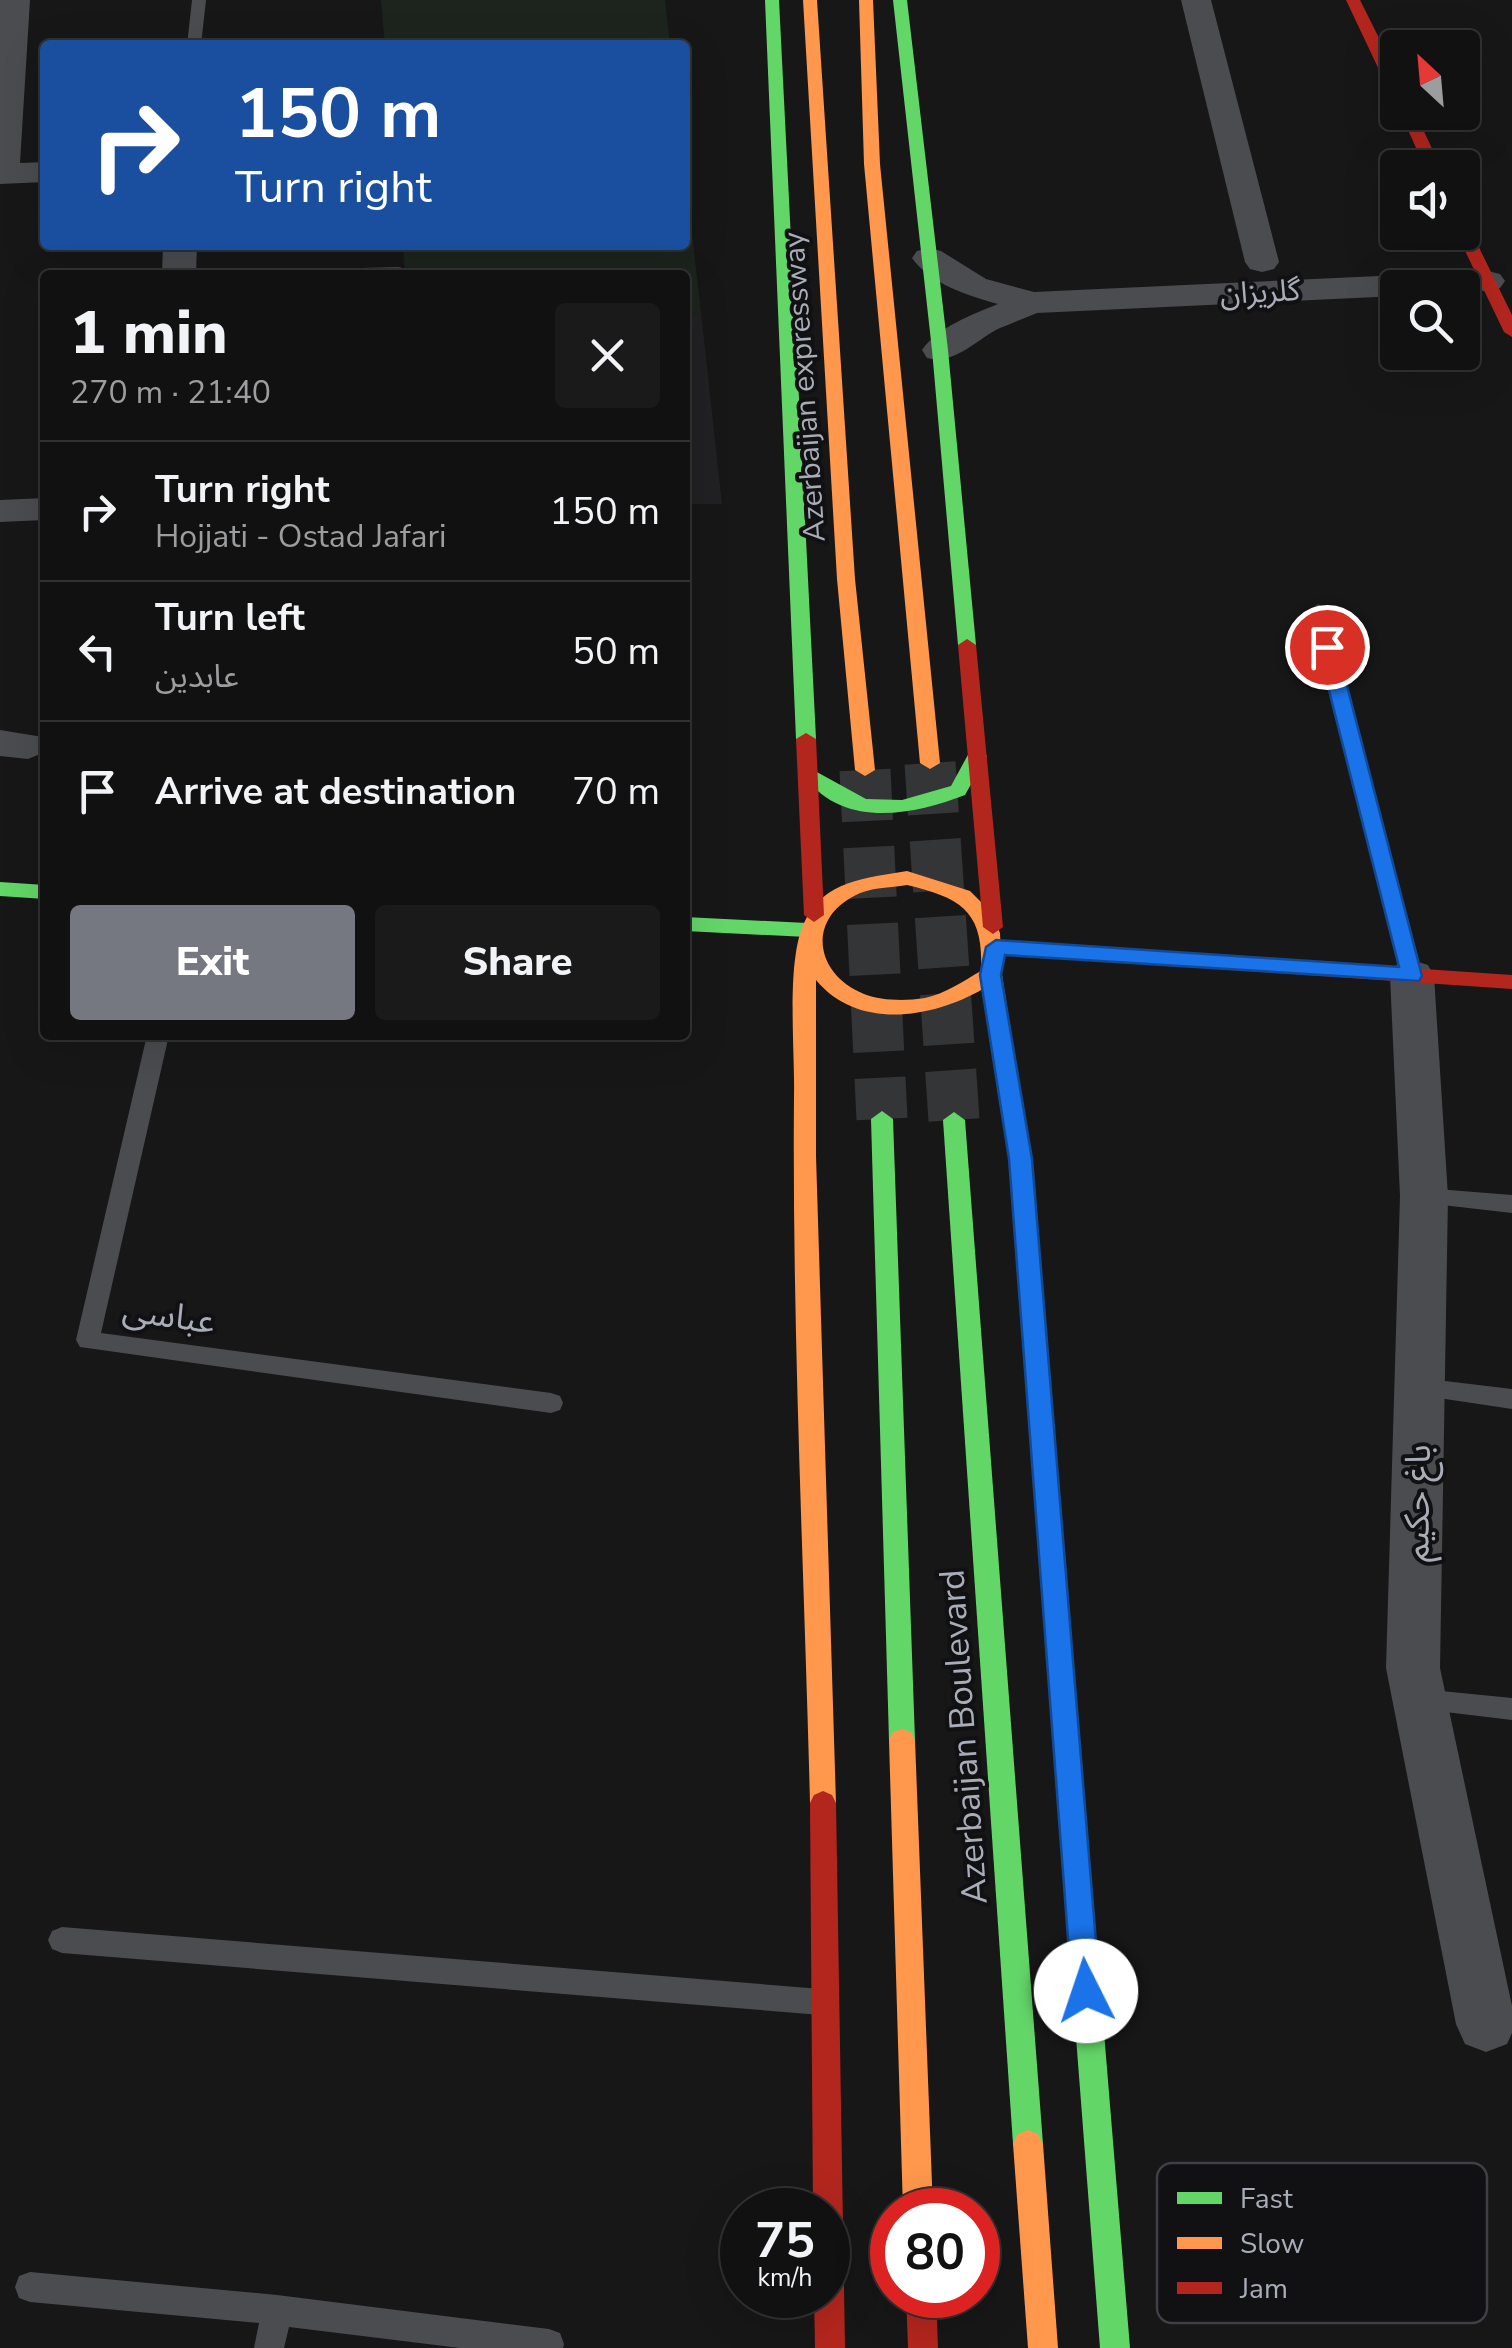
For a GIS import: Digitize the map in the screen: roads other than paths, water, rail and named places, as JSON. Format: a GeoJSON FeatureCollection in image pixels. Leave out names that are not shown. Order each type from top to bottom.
{"type":"FeatureCollection","features":[{"type":"Feature","properties":{"kind":"main road"},"geometry":{"type":"LineString","coordinates":[[772,0],[807,766],[805,1156],[828,2002],[830,2348]]}},
{"type":"Feature","properties":{"kind":"main road","name":"Azerbaijan expressway"},"geometry":{"type":"LineString","coordinates":[[810,0],[846,579],[865,770]]}},
{"type":"Feature","properties":{"kind":"main road"},"geometry":{"type":"LineString","coordinates":[[866,0],[872,164],[930,763]]}},
{"type":"Feature","properties":{"kind":"main road"},"geometry":{"type":"LineString","coordinates":[[900,0],[940,350],[995,937],[990,975],[1020,1159],[1115,2348]]}},
{"type":"Feature","properties":{"kind":"main road"},"geometry":{"type":"LineString","coordinates":[[1352,0],[1380,57]]}},
{"type":"Feature","properties":{"kind":"main road"},"geometry":{"type":"LineString","coordinates":[[1472,250],[1512,332]]}},
{"type":"Feature","properties":{"kind":"main road"},"geometry":{"type":"LineString","coordinates":[[807,766],[824,790],[852,804],[911,807],[958,790],[977,756]]}},
{"type":"Feature","properties":{"kind":"main road"},"geometry":{"type":"LineString","coordinates":[[990,975],[961,996],[924,1008],[883,1008],[844,996],[817,974],[809,931],[829,898],[852,886],[907,878],[936,883],[960,894],[980,909],[995,937]]}},
{"type":"Feature","properties":{"kind":"main road"},"geometry":{"type":"LineString","coordinates":[[0,889],[40,892]]}},
{"type":"Feature","properties":{"kind":"main road"},"geometry":{"type":"LineString","coordinates":[[690,924],[809,931]]}},
{"type":"Feature","properties":{"kind":"main road"},"geometry":{"type":"LineString","coordinates":[[995,937],[1512,982]]}},
{"type":"Feature","properties":{"kind":"main road","name":"Azerbaijan Boulevard"},"geometry":{"type":"LineString","coordinates":[[858,1111],[886,1109],[917,2188]]}},
{"type":"Feature","properties":{"kind":"main road","name":"Azerbaijan Boulevard"},"geometry":{"type":"LineString","coordinates":[[1020,1159],[967,1115],[1043,2348]]}},
{"type":"Feature","properties":{"kind":"main road"},"geometry":{"type":"LineString","coordinates":[[805,1156],[830,1130]]}},
{"type":"Feature","properties":{"kind":"main road"},"geometry":{"type":"LineString","coordinates":[[922,2318],[923,2348]]}},
{"type":"Feature","properties":{"kind":"street"},"geometry":{"type":"LineString","coordinates":[[15,0],[2,174],[40,172]]}},
{"type":"Feature","properties":{"kind":"street"},"geometry":{"type":"LineString","coordinates":[[1196,0],[1262,262]]}},
{"type":"Feature","properties":{"kind":"street","name":"گلریزان"},"geometry":{"type":"LineString","coordinates":[[929,258],[974,286],[1032,304]]}},
{"type":"Feature","properties":{"kind":"street","name":"گلریزان"},"geometry":{"type":"LineString","coordinates":[[940,350],[984,322],[1032,304],[1488,281]]}},
{"type":"Feature","properties":{"kind":"street"},"geometry":{"type":"LineString","coordinates":[[0,511],[40,509]]}},
{"type":"Feature","properties":{"kind":"street","name":"باغ حکیم"},"geometry":{"type":"LineString","coordinates":[[1412,976],[1424,1196],[1413,1668],[1499,2025]]}},
{"type":"Feature","properties":{"kind":"lane"},"geometry":{"type":"LineString","coordinates":[[195,40],[199,0]]}},
{"type":"Feature","properties":{"kind":"lane"},"geometry":{"type":"LineString","coordinates":[[1318,610],[1412,976]]}},
{"type":"Feature","properties":{"kind":"lane","name":"عباسی"},"geometry":{"type":"LineString","coordinates":[[157,1040],[88,1340],[552,1403]]}},
{"type":"Feature","properties":{"kind":"lane"},"geometry":{"type":"LineString","coordinates":[[1424,1196],[1512,1204]]}},
{"type":"Feature","properties":{"kind":"lane"},"geometry":{"type":"LineString","coordinates":[[1420,1387],[1512,1399]]}},
{"type":"Feature","properties":{"kind":"lane"},"geometry":{"type":"LineString","coordinates":[[1421,1700],[1512,1709]]}},
{"type":"Feature","properties":{"kind":"lane"},"geometry":{"type":"LineString","coordinates":[[62,1940],[828,2002]]}},
{"type":"Feature","properties":{"kind":"lane"},"geometry":{"type":"LineString","coordinates":[[30,2287],[276,2310],[548,2344]]}},
{"type":"Feature","properties":{"kind":"lane"},"geometry":{"type":"LineString","coordinates":[[269,2348],[276,2310]]}},
{"type":"Feature","properties":{"kind":"tunnel"},"geometry":{"type":"LineString","coordinates":[[930,763],[954,1120]]}},
{"type":"Feature","properties":{"kind":"tunnel"},"geometry":{"type":"LineString","coordinates":[[865,770],[882,1119]]}}]}
